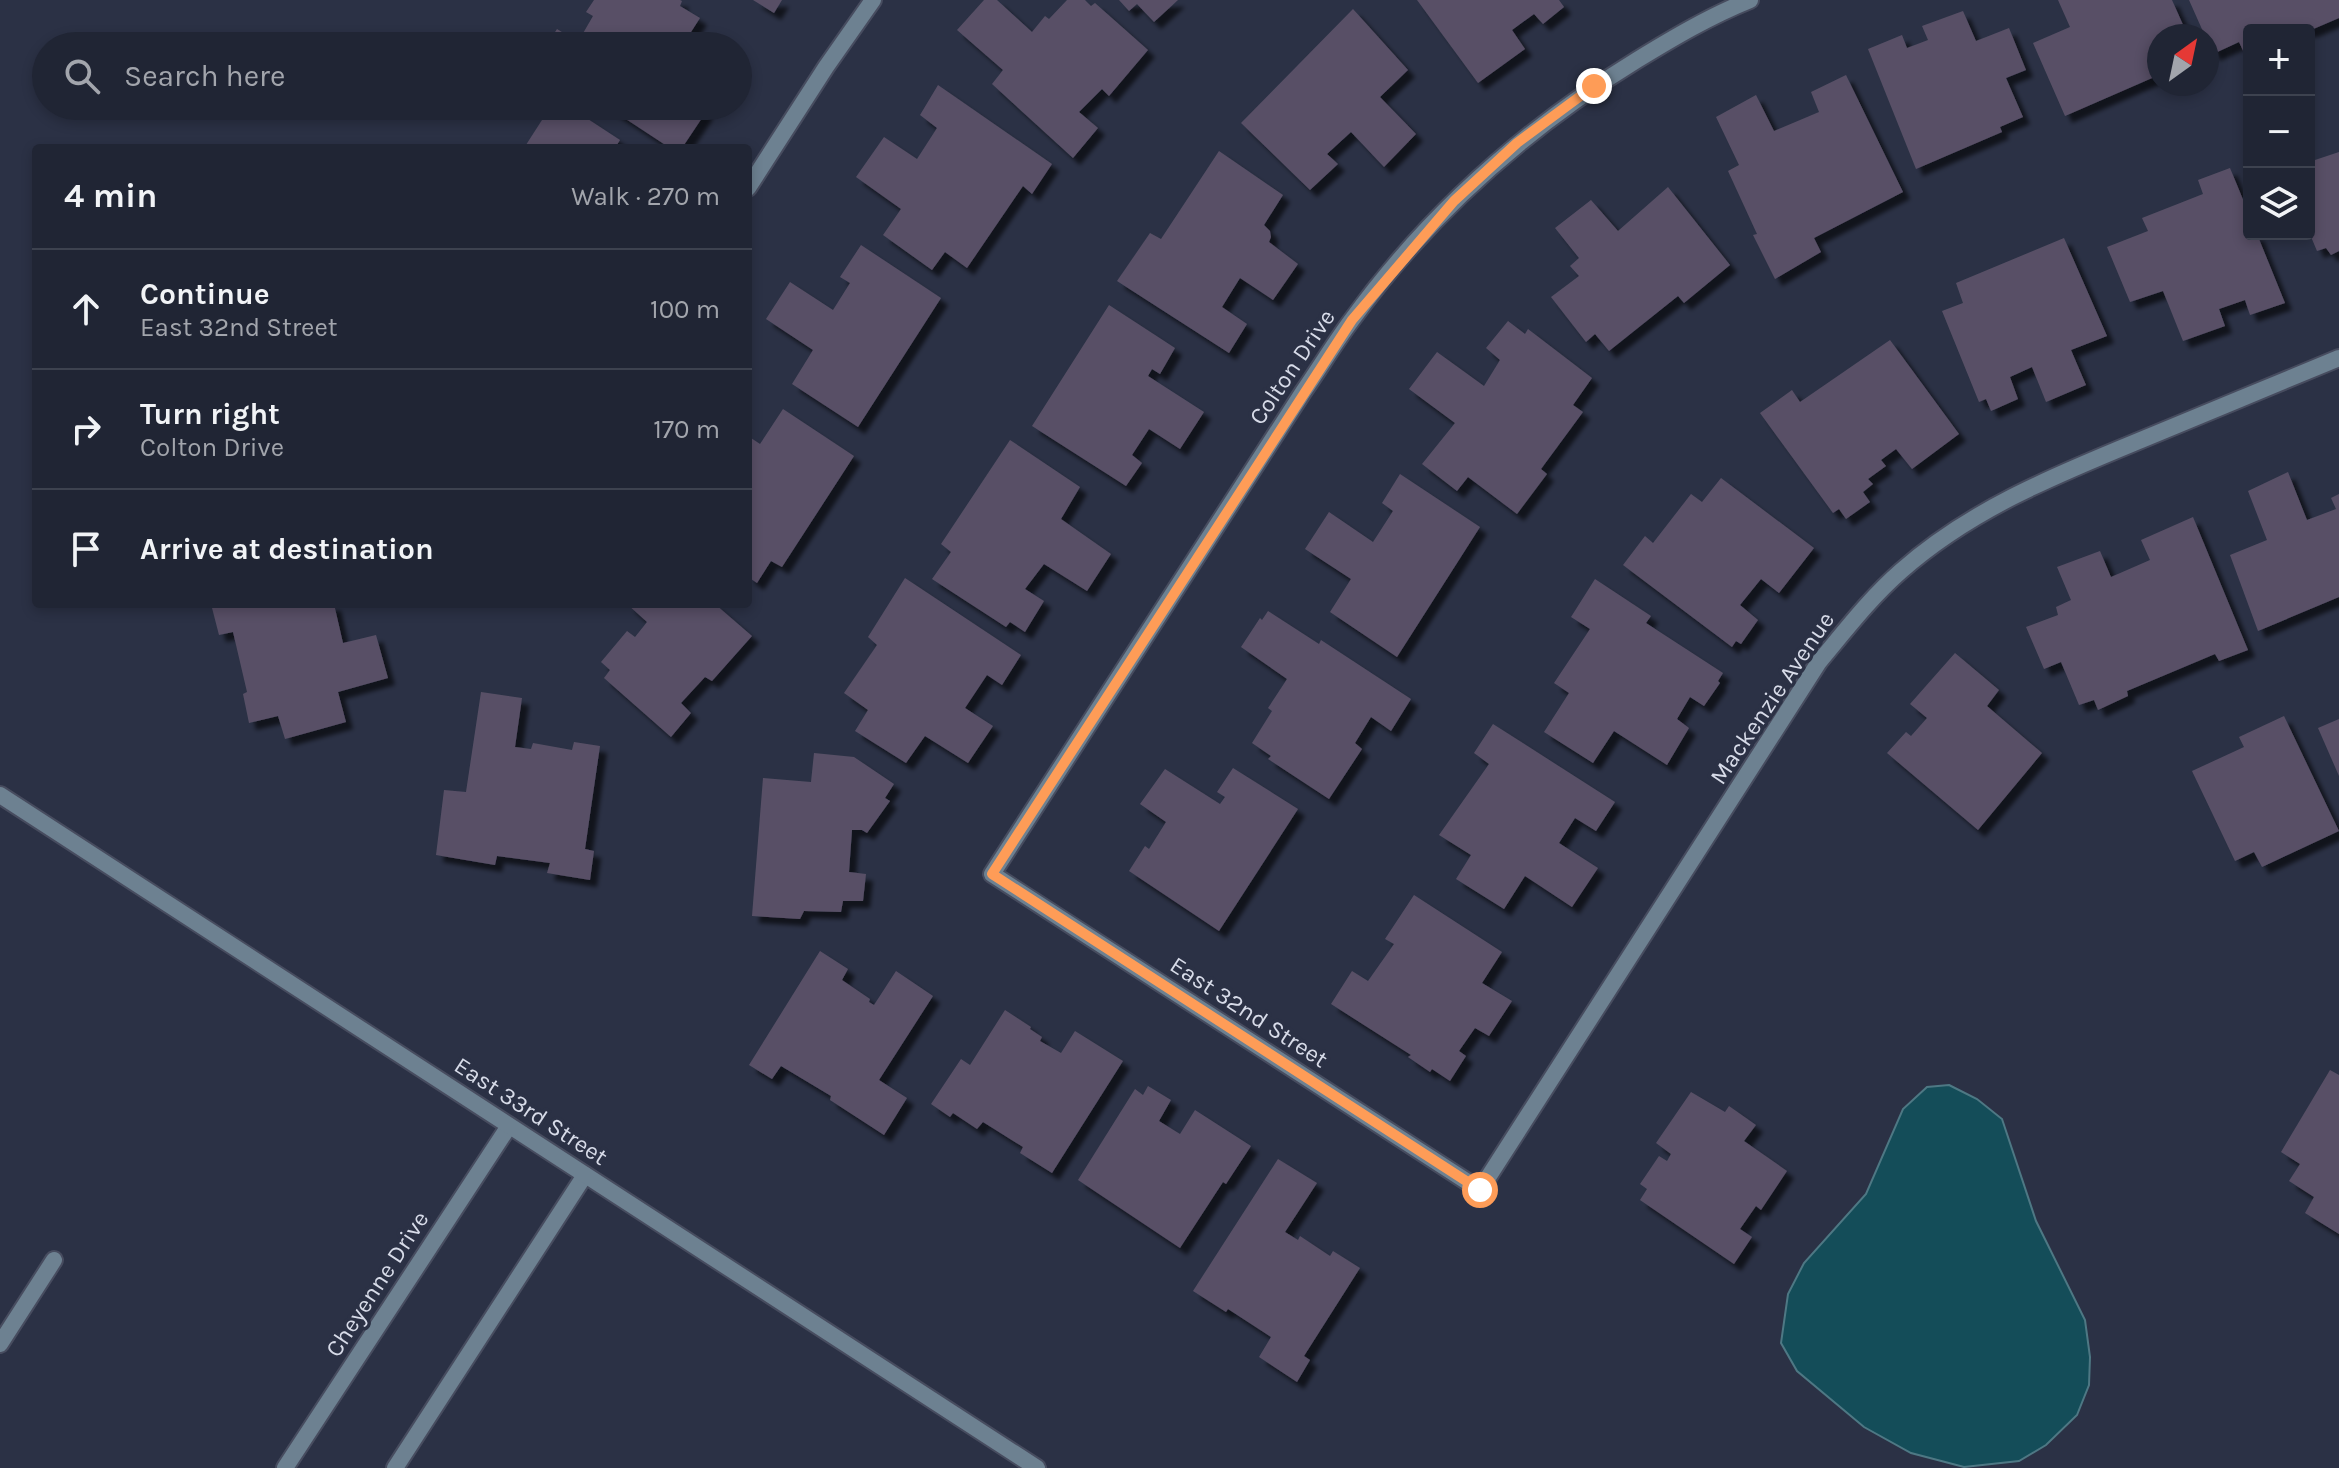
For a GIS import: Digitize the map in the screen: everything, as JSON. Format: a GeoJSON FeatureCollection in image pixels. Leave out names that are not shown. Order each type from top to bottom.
{"type":"FeatureCollection","features":[{"type":"Feature","properties":{"kind":"street"},"geometry":{"type":"LineString","coordinates":[[752,182],[873,0]]}},
{"type":"Feature","properties":{"kind":"street","name":"Colton Drive"},"geometry":{"type":"LineString","coordinates":[[992,874],[1303,392],[1352,320],[1401,260],[1454,201],[1517,143],[1594,86],[1667,42],[1750,0]]}},
{"type":"Feature","properties":{"kind":"street","name":"Mackenzie Avenue"},"geometry":{"type":"LineString","coordinates":[[1480,1190],[1819,662],[1861,611],[1901,571],[1949,533],[2003,499],[2339,358]]}},
{"type":"Feature","properties":{"kind":"street","name":"East 33rd Street"},"geometry":{"type":"LineString","coordinates":[[0,795],[1037,1468]]}},
{"type":"Feature","properties":{"kind":"street","name":"East 32nd Street"},"geometry":{"type":"LineString","coordinates":[[992,874],[1480,1190]]}},
{"type":"Feature","properties":{"kind":"street","name":"Cheyenne Drive"},"geometry":{"type":"LineString","coordinates":[[285,1468],[509,1126]]}},
{"type":"Feature","properties":{"kind":"street"},"geometry":{"type":"LineString","coordinates":[[395,1468],[585,1175]]}},
{"type":"Feature","properties":{"kind":"street"},"geometry":{"type":"LineString","coordinates":[[0,1344],[54,1260]]}},
{"type":"Feature","properties":{"kind":"shaded area"},"geometry":{"type":"Polygon","coordinates":[[[1949,1085],[1977,1099],[2002,1119],[2036,1221],[2085,1320],[2090,1357],[2089,1385],[2077,1415],[2046,1445],[2019,1461],[1964,1467],[1911,1453],[1864,1427],[1797,1371],[1781,1343],[1788,1294],[1804,1263],[1866,1194],[1903,1109],[1927,1087],[1949,1085]]]}},
{"type":"Feature","properties":{"kind":"building"},"geometry":{"type":"Polygon","coordinates":[[[594,0],[680,0],[680,6],[700,18],[691,32],[584,32],[593,16],[586,12],[594,0]]]}},
{"type":"Feature","properties":{"kind":"building"},"geometry":{"type":"Polygon","coordinates":[[[753,0],[782,0],[774,13],[753,0]]]}},
{"type":"Feature","properties":{"kind":"building"},"geometry":{"type":"Polygon","coordinates":[[[984,0],[997,0],[1032,32],[1045,16],[1049,19],[1067,0],[1085,0],[1091,6],[1095,3],[1148,50],[1109,96],[1102,89],[1079,112],[1098,128],[1073,158],[992,84],[1003,70],[957,30],[984,0]]]}},
{"type":"Feature","properties":{"kind":"building"},"geometry":{"type":"Polygon","coordinates":[[[1119,0],[1178,0],[1154,22],[1137,4],[1129,11],[1119,0]]]}},
{"type":"Feature","properties":{"kind":"building"},"geometry":{"type":"Polygon","coordinates":[[[1417,0],[1559,0],[1564,7],[1543,24],[1534,14],[1512,30],[1525,49],[1478,83],[1417,0]]]}},
{"type":"Feature","properties":{"kind":"building"},"geometry":{"type":"Polygon","coordinates":[[[2058,0],[2172,0],[2183,24],[2147,24],[2147,80],[2065,116],[2033,43],[2070,27],[2058,0]]]}},
{"type":"Feature","properties":{"kind":"building"},"geometry":{"type":"Polygon","coordinates":[[[2189,0],[2339,0],[2339,18],[2315,28],[2315,24],[2243,24],[2243,51],[2239,42],[2219,51],[2219,24],[2200,24],[2189,0]]]}},
{"type":"Feature","properties":{"kind":"building"},"geometry":{"type":"Polygon","coordinates":[[[1353,9],[1408,70],[1380,97],[1416,134],[1384,167],[1351,132],[1327,154],[1338,164],[1310,190],[1241,123],[1353,9]]]}},
{"type":"Feature","properties":{"kind":"building"},"geometry":{"type":"Polygon","coordinates":[[[1963,11],[1976,41],[2009,28],[2026,70],[2006,78],[2023,117],[2000,127],[2002,132],[1916,169],[1868,49],[1902,35],[1907,48],[1928,40],[1922,26],[1963,11]]]}},
{"type":"Feature","properties":{"kind":"building"},"geometry":{"type":"Polygon","coordinates":[[[1846,75],[1903,192],[1814,238],[1821,252],[1775,279],[1753,235],[1757,234],[1728,171],[1739,165],[1716,117],[1756,95],[1774,131],[1819,112],[1811,92],[1846,75]]]}},
{"type":"Feature","properties":{"kind":"building"},"geometry":{"type":"Polygon","coordinates":[[[938,85],[1052,164],[1032,194],[1023,186],[967,268],[945,252],[932,270],[883,235],[901,209],[856,177],[884,137],[917,159],[937,128],[920,115],[938,85]]]}},
{"type":"Feature","properties":{"kind":"building"},"geometry":{"type":"Polygon","coordinates":[[[542,120],[589,120],[620,140],[618,144],[527,144],[542,120]]]}},
{"type":"Feature","properties":{"kind":"building"},"geometry":{"type":"Polygon","coordinates":[[[627,120],[701,120],[685,144],[664,144],[627,120]]]}},
{"type":"Feature","properties":{"kind":"building"},"geometry":{"type":"Polygon","coordinates":[[[1219,151],[1283,195],[1264,225],[1270,231],[1269,242],[1298,264],[1273,300],[1240,278],[1222,307],[1247,324],[1229,353],[1117,281],[1150,233],[1161,239],[1219,151]]]}},
{"type":"Feature","properties":{"kind":"building"},"geometry":{"type":"Polygon","coordinates":[[[2339,152],[2339,251],[2331,255],[2326,248],[2317,251],[2312,240],[2315,240],[2315,160],[2339,152]]]}},
{"type":"Feature","properties":{"kind":"building"},"geometry":{"type":"Polygon","coordinates":[[[2230,168],[2243,199],[2243,240],[2259,240],[2285,303],[2250,315],[2245,300],[2219,309],[2225,326],[2183,341],[2163,291],[2130,302],[2107,247],[2148,231],[2142,218],[2203,194],[2198,180],[2230,168]]]}},
{"type":"Feature","properties":{"kind":"building"},"geometry":{"type":"Polygon","coordinates":[[[1668,187],[1730,265],[1684,303],[1678,296],[1609,351],[1595,334],[1586,342],[1551,297],[1579,276],[1570,266],[1579,258],[1555,228],[1591,200],[1618,231],[1668,187]]]}},
{"type":"Feature","properties":{"kind":"building"},"geometry":{"type":"Polygon","coordinates":[[[2064,238],[2107,336],[2071,350],[2086,385],[2046,402],[2032,367],[2010,377],[2018,399],[1991,411],[1986,399],[1979,402],[1942,311],[1963,303],[1956,283],[2064,238]]]}},
{"type":"Feature","properties":{"kind":"building"},"geometry":{"type":"Polygon","coordinates":[[[861,245],[941,298],[858,427],[792,384],[813,350],[766,319],[790,282],[833,310],[850,283],[840,277],[861,245]]]}},
{"type":"Feature","properties":{"kind":"building"},"geometry":{"type":"Polygon","coordinates":[[[1109,305],[1175,348],[1160,374],[1152,369],[1148,376],[1204,412],[1180,449],[1149,429],[1132,455],[1142,463],[1126,486],[1032,426],[1109,305]]]}},
{"type":"Feature","properties":{"kind":"building"},"geometry":{"type":"Polygon","coordinates":[[[1508,321],[1525,334],[1528,329],[1592,378],[1573,405],[1583,412],[1541,469],[1547,474],[1517,514],[1468,477],[1457,491],[1422,464],[1455,423],[1409,389],[1437,352],[1484,386],[1500,360],[1486,348],[1508,321]]]}},
{"type":"Feature","properties":{"kind":"building"},"geometry":{"type":"Polygon","coordinates":[[[1890,340],[1959,434],[1912,469],[1896,449],[1881,460],[1886,466],[1868,479],[1873,484],[1863,492],[1870,502],[1846,519],[1839,509],[1833,513],[1760,413],[1792,390],[1800,402],[1890,340]]]}},
{"type":"Feature","properties":{"kind":"building"},"geometry":{"type":"Polygon","coordinates":[[[783,409],[854,456],[782,567],[771,561],[757,583],[752,580],[752,439],[760,444],[783,409]]]}},
{"type":"Feature","properties":{"kind":"building"},"geometry":{"type":"Polygon","coordinates":[[[1010,440],[1080,487],[1061,519],[1111,554],[1087,591],[1044,564],[1025,589],[1044,601],[1025,632],[1010,622],[1006,627],[932,579],[951,552],[941,544],[1010,440]]]}},
{"type":"Feature","properties":{"kind":"building"},"geometry":{"type":"Polygon","coordinates":[[[2288,472],[2307,520],[2336,509],[2331,498],[2339,494],[2339,597],[2258,631],[2230,555],[2267,540],[2248,491],[2288,472]]]}},
{"type":"Feature","properties":{"kind":"building"},"geometry":{"type":"Polygon","coordinates":[[[1400,474],[1480,527],[1397,657],[1330,612],[1351,579],[1305,549],[1329,512],[1373,542],[1393,511],[1382,503],[1400,474]]]}},
{"type":"Feature","properties":{"kind":"building"},"geometry":{"type":"Polygon","coordinates":[[[1721,478],[1814,548],[1779,593],[1761,579],[1740,605],[1758,620],[1741,644],[1736,641],[1732,647],[1623,565],[1645,536],[1653,543],[1691,494],[1702,502],[1721,478]]]}},
{"type":"Feature","properties":{"kind":"building"},"geometry":{"type":"Polygon","coordinates":[[[2193,517],[2248,650],[2219,661],[2215,654],[2127,691],[2128,696],[2098,710],[2094,700],[2079,705],[2061,662],[2044,669],[2026,627],[2058,615],[2056,607],[2071,600],[2057,567],[2100,551],[2111,577],[2150,560],[2141,540],[2193,517]]]}},
{"type":"Feature","properties":{"kind":"building"},"geometry":{"type":"Polygon","coordinates":[[[905,578],[1021,655],[1002,685],[987,675],[965,708],[993,726],[968,763],[925,736],[906,763],[855,731],[868,710],[844,693],[877,645],[868,637],[905,578]]]}},
{"type":"Feature","properties":{"kind":"building"},"geometry":{"type":"Polygon","coordinates":[[[1595,579],[1651,616],[1646,623],[1723,673],[1704,706],[1690,697],[1677,719],[1689,728],[1667,765],[1614,731],[1593,763],[1544,732],[1569,693],[1554,683],[1590,629],[1571,617],[1595,579]]]}},
{"type":"Feature","properties":{"kind":"building"},"geometry":{"type":"Polygon","coordinates":[[[212,608],[335,608],[343,643],[376,635],[388,678],[338,692],[346,722],[285,739],[278,716],[249,723],[243,694],[247,692],[233,632],[219,635],[212,608]]]}},
{"type":"Feature","properties":{"kind":"building"},"geometry":{"type":"Polygon","coordinates":[[[631,608],[720,608],[752,636],[712,681],[705,677],[681,703],[691,713],[671,737],[604,678],[610,670],[601,662],[627,631],[635,637],[647,622],[631,608]]]}},
{"type":"Feature","properties":{"kind":"building"},"geometry":{"type":"Polygon","coordinates":[[[1268,611],[1319,644],[1321,640],[1411,699],[1391,731],[1371,717],[1355,743],[1362,749],[1329,799],[1268,759],[1271,756],[1252,743],[1272,711],[1268,708],[1287,679],[1241,647],[1268,611]]]}},
{"type":"Feature","properties":{"kind":"building"},"geometry":{"type":"Polygon","coordinates":[[[1955,653],[1999,690],[1987,706],[2042,753],[1978,830],[1887,753],[1906,732],[1911,736],[1927,718],[1910,704],[1955,653]]]}},
{"type":"Feature","properties":{"kind":"building"},"geometry":{"type":"Polygon","coordinates":[[[481,692],[522,698],[515,747],[531,749],[533,743],[572,750],[574,742],[600,746],[585,849],[594,851],[590,880],[547,873],[550,863],[497,856],[495,865],[436,855],[444,790],[466,792],[481,692]]]}},
{"type":"Feature","properties":{"kind":"building"},"geometry":{"type":"Polygon","coordinates":[[[2284,716],[2339,831],[2262,867],[2254,852],[2235,861],[2192,771],[2244,747],[2239,737],[2284,716]]]}},
{"type":"Feature","properties":{"kind":"building"},"geometry":{"type":"Polygon","coordinates":[[[2339,719],[2339,776],[2318,728],[2339,719]]]}},
{"type":"Feature","properties":{"kind":"building"},"geometry":{"type":"Polygon","coordinates":[[[1493,724],[1615,802],[1596,831],[1575,818],[1559,843],[1598,868],[1572,907],[1525,876],[1504,909],[1456,879],[1471,855],[1439,835],[1489,764],[1474,753],[1493,724]]]}},
{"type":"Feature","properties":{"kind":"building"},"geometry":{"type":"Polygon","coordinates":[[[814,753],[854,757],[894,784],[885,798],[890,801],[867,833],[852,830],[849,872],[866,874],[863,901],[843,901],[841,912],[804,911],[800,919],[752,916],[763,778],[811,782],[814,753]]]}},
{"type":"Feature","properties":{"kind":"building"},"geometry":{"type":"Polygon","coordinates":[[[1233,768],[1298,809],[1219,931],[1129,871],[1145,846],[1149,849],[1166,822],[1140,804],[1165,769],[1220,804],[1225,797],[1217,792],[1233,768]]]}},
{"type":"Feature","properties":{"kind":"building"},"geometry":{"type":"Polygon","coordinates":[[[1414,895],[1502,952],[1482,983],[1512,1001],[1489,1036],[1475,1028],[1459,1051],[1466,1056],[1450,1081],[1432,1069],[1430,1072],[1408,1057],[1411,1055],[1331,1004],[1352,971],[1368,981],[1394,944],[1385,939],[1414,895]]]}},
{"type":"Feature","properties":{"kind":"building"},"geometry":{"type":"Polygon","coordinates":[[[820,951],[848,969],[842,980],[874,1005],[896,971],[933,996],[879,1080],[907,1098],[884,1135],[830,1100],[831,1096],[781,1066],[772,1079],[749,1065],[820,951]]]}},
{"type":"Feature","properties":{"kind":"building"},"geometry":{"type":"Polygon","coordinates":[[[1005,1010],[1031,1027],[1042,1037],[1040,1041],[1061,1053],[1075,1031],[1123,1061],[1052,1173],[1020,1153],[1023,1147],[983,1122],[977,1129],[953,1113],[950,1117],[931,1104],[961,1059],[970,1065],[1005,1010]]]}},
{"type":"Feature","properties":{"kind":"building"},"geometry":{"type":"Polygon","coordinates":[[[2330,1070],[2339,1075],[2339,1234],[2305,1213],[2314,1197],[2289,1181],[2300,1164],[2281,1152],[2330,1070]]]}},
{"type":"Feature","properties":{"kind":"building"},"geometry":{"type":"Polygon","coordinates":[[[1148,1086],[1171,1100],[1159,1121],[1180,1134],[1195,1110],[1251,1146],[1226,1184],[1223,1182],[1180,1248],[1078,1180],[1135,1089],[1143,1095],[1148,1086]]]}},
{"type":"Feature","properties":{"kind":"building"},"geometry":{"type":"Polygon","coordinates":[[[1691,1092],[1725,1112],[1729,1106],[1756,1125],[1744,1141],[1787,1171],[1761,1210],[1756,1206],[1740,1229],[1752,1237],[1734,1264],[1640,1200],[1647,1189],[1640,1184],[1659,1156],[1667,1161],[1671,1154],[1656,1143],[1691,1092]]]}},
{"type":"Feature","properties":{"kind":"building"},"geometry":{"type":"Polygon","coordinates":[[[1278,1159],[1317,1183],[1285,1232],[1298,1240],[1300,1236],[1330,1256],[1333,1251],[1360,1268],[1304,1356],[1310,1360],[1297,1382],[1259,1357],[1271,1337],[1193,1291],[1278,1159]]]}},
{"type":"Feature","properties":{"kind":"route"},"geometry":{"type":"LineString","coordinates":[[1480,1190],[992,874],[1352,320],[1454,201],[1517,143],[1594,86]]}}]}
